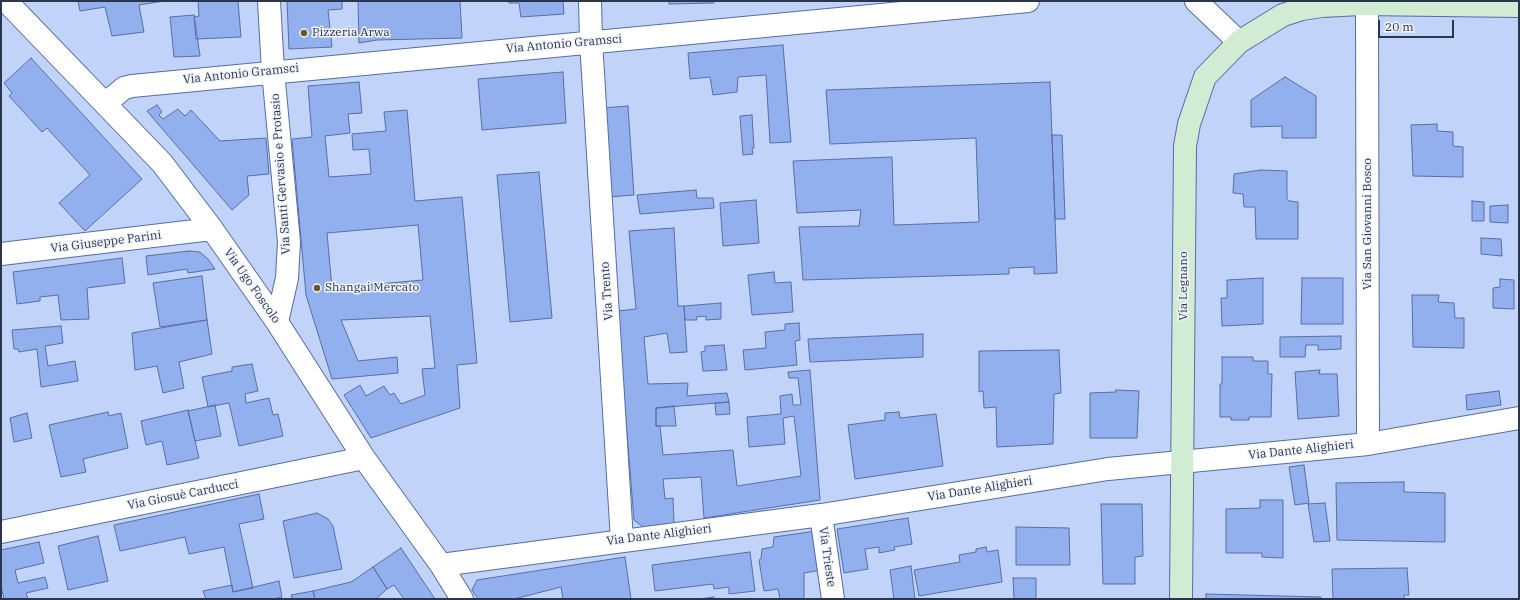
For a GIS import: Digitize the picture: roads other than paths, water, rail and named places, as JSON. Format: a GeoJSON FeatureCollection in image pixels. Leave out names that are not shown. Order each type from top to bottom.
{"type":"FeatureCollection","features":[{"type":"Feature","properties":{"kind":"street","name":"Via Ugo Foscolo"},"geometry":{"type":"LineString","coordinates":[[6,1],[106,103],[162,163],[212,229],[277,322],[364,458],[441,565],[462,599]]}},
{"type":"Feature","properties":{"kind":"street","name":"Via Santi Gervasio e Protasio"},"geometry":{"type":"LineString","coordinates":[[269,1],[273,71],[289,242],[287,278],[277,322]]}},
{"type":"Feature","properties":{"kind":"street","name":"Via Trento"},"geometry":{"type":"LineString","coordinates":[[590,1],[591,42],[622,540]]}},
{"type":"Feature","properties":{"kind":"street","name":"Via Antonio Gramsci"},"geometry":{"type":"LineString","coordinates":[[106,103],[124,88],[132,86],[273,71],[591,42],[950,5],[1028,1]]}},
{"type":"Feature","properties":{"kind":"street"},"geometry":{"type":"LineString","coordinates":[[1196,1],[1239,42]]}},
{"type":"Feature","properties":{"kind":"street","name":"Via Legnano"},"geometry":{"type":"LineString","coordinates":[[1181,599],[1186,146],[1189,124],[1205,77],[1239,42],[1288,8],[1367,4],[1519,6]]}},
{"type":"Feature","properties":{"kind":"street","name":"Via San Giovanni Bosco"},"geometry":{"type":"LineString","coordinates":[[1367,4],[1368,444]]}},
{"type":"Feature","properties":{"kind":"street","name":"Via Giuseppe Parini"},"geometry":{"type":"LineString","coordinates":[[1,254],[212,229]]}},
{"type":"Feature","properties":{"kind":"street","name":"Via Dante Alighieri"},"geometry":{"type":"LineString","coordinates":[[441,565],[821,515],[1108,469],[1368,444],[1519,418]]}},
{"type":"Feature","properties":{"kind":"street","name":"Via Giosuè Carducci"},"geometry":{"type":"LineString","coordinates":[[1,532],[364,458]]}},
{"type":"Feature","properties":{"kind":"street","name":"Via Trieste"},"geometry":{"type":"LineString","coordinates":[[821,515],[833,599]]}},
{"type":"Feature","properties":{"kind":"place","name":"Pizzeria Arwa"},"geometry":{"type":"Point","coordinates":[304,33]}},
{"type":"Feature","properties":{"kind":"place","name":"Shangai Mercato"},"geometry":{"type":"Point","coordinates":[317,288]}}]}
